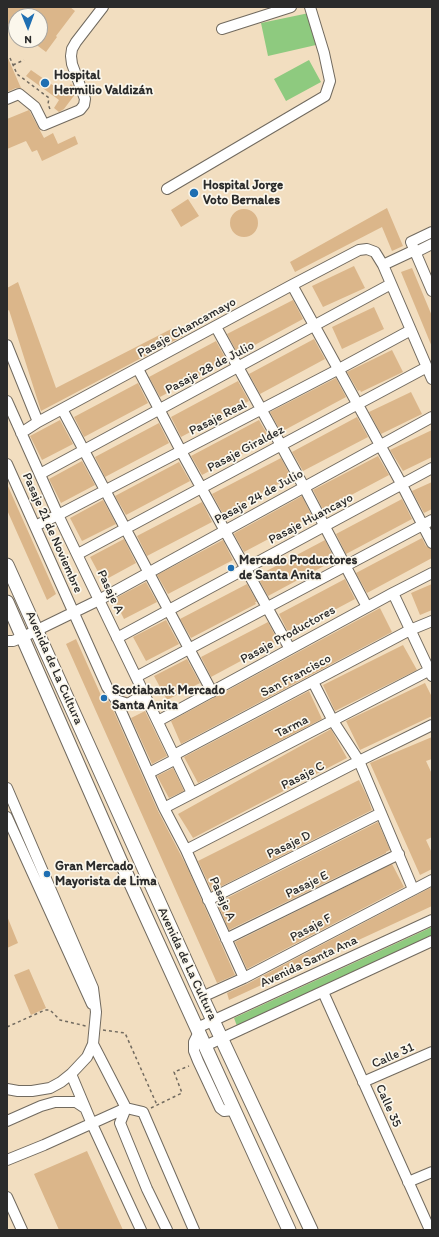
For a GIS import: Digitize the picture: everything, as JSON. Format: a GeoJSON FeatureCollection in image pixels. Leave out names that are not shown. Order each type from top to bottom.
{"type":"FeatureCollection","features":[{"type":"Feature","properties":{"kind":"main road","name":"Avenida de La Cultura"},"geometry":{"type":"LineString","coordinates":[[7,565],[202,997],[311,1230]]}},
{"type":"Feature","properties":{"kind":"main road","name":"Avenida de La Cultura"},"geometry":{"type":"LineString","coordinates":[[7,602],[121,862],[289,1230]]}},
{"type":"Feature","properties":{"kind":"street"},"geometry":{"type":"LineString","coordinates":[[7,99],[19,94],[35,107],[44,126],[80,110],[84,105],[85,99],[72,64],[72,49],[102,7]]}},
{"type":"Feature","properties":{"kind":"street"},"geometry":{"type":"LineString","coordinates":[[222,29],[291,7]]}},
{"type":"Feature","properties":{"kind":"street"},"geometry":{"type":"LineString","coordinates":[[167,189],[326,96],[330,81],[324,53],[310,7]]}},
{"type":"Feature","properties":{"kind":"street"},"geometry":{"type":"LineString","coordinates":[[432,232],[414,248],[383,265],[432,379]]}},
{"type":"Feature","properties":{"kind":"street"},"geometry":{"type":"LineString","coordinates":[[414,248],[432,244]]}},
{"type":"Feature","properties":{"kind":"street"},"geometry":{"type":"LineString","coordinates":[[414,248],[432,291]]}},
{"type":"Feature","properties":{"kind":"street","name":"Pasaje Chancamayo"},"geometry":{"type":"LineString","coordinates":[[21,433],[62,409],[359,250],[367,249],[374,252],[383,265]]}},
{"type":"Feature","properties":{"kind":"street","name":"Pasaje 28 de Julio"},"geometry":{"type":"LineString","coordinates":[[40,474],[391,284]]}},
{"type":"Feature","properties":{"kind":"street"},"geometry":{"type":"LineString","coordinates":[[292,285],[402,485],[428,523],[432,543]]}},
{"type":"Feature","properties":{"kind":"street"},"geometry":{"type":"LineString","coordinates":[[216,327],[262,409],[367,607]]}},
{"type":"Feature","properties":{"kind":"street","name":"Pasaje Real"},"geometry":{"type":"LineString","coordinates":[[35,526],[105,491],[411,330]]}},
{"type":"Feature","properties":{"kind":"street"},"geometry":{"type":"LineString","coordinates":[[7,345],[38,422]]}},
{"type":"Feature","properties":{"kind":"street","name":"Pasaje Giraldez"},"geometry":{"type":"LineString","coordinates":[[78,554],[427,367]]}},
{"type":"Feature","properties":{"kind":"street"},"geometry":{"type":"LineString","coordinates":[[138,369],[201,488],[290,649]]}},
{"type":"Feature","properties":{"kind":"street","name":"Pasaje A"},"geometry":{"type":"LineString","coordinates":[[7,401],[58,515],[192,793]]}},
{"type":"Feature","properties":{"kind":"street"},"geometry":{"type":"LineString","coordinates":[[62,409],[170,610],[212,692]]}},
{"type":"Feature","properties":{"kind":"street","name":"Pasaje 24 de Julio"},"geometry":{"type":"LineString","coordinates":[[7,641],[13,641],[23,637],[99,600],[432,417]]}},
{"type":"Feature","properties":{"kind":"street","name":"Pasaje 21 de Noviembre"},"geometry":{"type":"LineString","coordinates":[[7,464],[107,686],[116,700]]}},
{"type":"Feature","properties":{"kind":"street","name":"Pasaje Huancayo"},"geometry":{"type":"LineString","coordinates":[[117,638],[432,468]]}},
{"type":"Feature","properties":{"kind":"street"},"geometry":{"type":"LineString","coordinates":[[136,677],[428,523]]}},
{"type":"Feature","properties":{"kind":"street","name":"Pasaje Productores"},"geometry":{"type":"LineString","coordinates":[[158,721],[432,573]]}},
{"type":"Feature","properties":{"kind":"street"},"geometry":{"type":"LineString","coordinates":[[393,593],[431,672]]}},
{"type":"Feature","properties":{"kind":"street","name":"San Francisco"},"geometry":{"type":"LineString","coordinates":[[149,773],[175,757],[313,682],[410,630],[432,621]]}},
{"type":"Feature","properties":{"kind":"street","name":"Tarma"},"geometry":{"type":"LineString","coordinates":[[164,808],[431,672]]}},
{"type":"Feature","properties":{"kind":"street"},"geometry":{"type":"LineString","coordinates":[[313,682],[333,721],[359,761],[413,889]]}},
{"type":"Feature","properties":{"kind":"street"},"geometry":{"type":"LineString","coordinates":[[116,700],[128,704],[144,694]]}},
{"type":"Feature","properties":{"kind":"street","name":"Pasaje A"},"geometry":{"type":"LineString","coordinates":[[116,700],[164,808],[186,850],[244,978]]}},
{"type":"Feature","properties":{"kind":"street","name":"Pasaje C"},"geometry":{"type":"LineString","coordinates":[[186,850],[432,725]]}},
{"type":"Feature","properties":{"kind":"street"},"geometry":{"type":"LineString","coordinates":[[7,788],[93,988],[96,1012],[93,1044],[87,1057],[62,1082],[50,1088],[32,1091],[7,1089]]}},
{"type":"Feature","properties":{"kind":"street","name":"Pasaje D"},"geometry":{"type":"LineString","coordinates":[[208,900],[381,813]]}},
{"type":"Feature","properties":{"kind":"street"},"geometry":{"type":"LineString","coordinates":[[7,816],[96,1012]]}},
{"type":"Feature","properties":{"kind":"street","name":"Pasaje E"},"geometry":{"type":"LineString","coordinates":[[226,940],[399,854]]}},
{"type":"Feature","properties":{"kind":"street","name":"Pasaje F"},"geometry":{"type":"LineString","coordinates":[[202,997],[244,978],[432,880]]}},
{"type":"Feature","properties":{"kind":"street","name":"Avenida Santa Ana"},"geometry":{"type":"LineString","coordinates":[[198,1030],[213,1021],[432,920]]}},
{"type":"Feature","properties":{"kind":"street"},"geometry":{"type":"LineString","coordinates":[[205,1046],[432,941]]}},
{"type":"Feature","properties":{"kind":"street","name":"Calle 35"},"geometry":{"type":"LineString","coordinates":[[323,992],[430,1230]]}},
{"type":"Feature","properties":{"kind":"street"},"geometry":{"type":"LineString","coordinates":[[198,1030],[194,1042],[194,1051],[198,1061],[220,1108],[224,1110],[234,1110]]}},
{"type":"Feature","properties":{"kind":"street"},"geometry":{"type":"LineString","coordinates":[[93,1044],[126,1108],[120,1123],[147,1189],[167,1230]]}},
{"type":"Feature","properties":{"kind":"street","name":"Calle 31"},"geometry":{"type":"LineString","coordinates":[[364,1082],[432,1052]]}},
{"type":"Feature","properties":{"kind":"street"},"geometry":{"type":"LineString","coordinates":[[71,1074],[92,1124],[141,1230]]}},
{"type":"Feature","properties":{"kind":"street"},"geometry":{"type":"LineString","coordinates":[[7,1122],[41,1106],[55,1102],[76,1102],[85,1108]]}},
{"type":"Feature","properties":{"kind":"street"},"geometry":{"type":"LineString","coordinates":[[7,1160],[126,1108],[143,1112],[194,1230]]}},
{"type":"Feature","properties":{"kind":"street"},"geometry":{"type":"LineString","coordinates":[[408,1182],[432,1172]]}},
{"type":"Feature","properties":{"kind":"street"},"geometry":{"type":"LineString","coordinates":[[8,1200],[22,1230]]}},
{"type":"Feature","properties":{"kind":"path"},"geometry":{"type":"LineString","coordinates":[[10,58],[17,74],[49,98],[48,104],[54,121]]}},
{"type":"Feature","properties":{"kind":"path"},"geometry":{"type":"LineString","coordinates":[[13,65],[24,60]]}},
{"type":"Feature","properties":{"kind":"path"},"geometry":{"type":"LineString","coordinates":[[143,1112],[182,1093],[174,1072],[198,1061]]}},
{"type":"Feature","properties":{"kind":"green space"},"geometry":{"type":"Polygon","coordinates":[[[309,13],[316,45],[268,56],[261,23],[309,13]]]}},
{"type":"Feature","properties":{"kind":"green space"},"geometry":{"type":"Polygon","coordinates":[[[309,60],[321,82],[286,101],[274,79],[309,60]]]}},
{"type":"Feature","properties":{"kind":"green space"},"geometry":{"type":"Polygon","coordinates":[[[432,927],[432,936],[237,1026],[234,1018],[432,927]]]}},
{"type":"Feature","properties":{"kind":"building"},"geometry":{"type":"Polygon","coordinates":[[[7,7],[70,7],[75,11],[46,52],[41,48],[48,48],[48,8],[8,8],[8,24],[7,7]]]}},
{"type":"Feature","properties":{"kind":"building"},"geometry":{"type":"Polygon","coordinates":[[[7,56],[21,88],[16,88],[7,92],[7,56]]]}},
{"type":"Feature","properties":{"kind":"building"},"geometry":{"type":"Polygon","coordinates":[[[31,70],[64,93],[71,84],[73,86],[76,93],[64,109],[59,112],[54,108],[59,100],[26,76],[31,70]]]}},
{"type":"Feature","properties":{"kind":"building"},"geometry":{"type":"Polygon","coordinates":[[[29,110],[44,138],[53,133],[58,144],[75,136],[78,144],[42,161],[37,150],[32,152],[26,141],[7,149],[7,119],[29,110]]]}},
{"type":"Feature","properties":{"kind":"building"},"geometry":{"type":"Polygon","coordinates":[[[188,199],[199,216],[181,227],[171,210],[188,199]]]}},
{"type":"Feature","properties":{"kind":"building"},"geometry":{"type":"Polygon","coordinates":[[[387,208],[403,246],[392,251],[382,227],[295,272],[290,262],[387,208]]]}},
{"type":"Feature","properties":{"kind":"building"},"geometry":{"type":"Polygon","coordinates":[[[244,209],[254,213],[258,223],[254,233],[244,237],[234,233],[230,223],[234,213],[244,209]]]}},
{"type":"Feature","properties":{"kind":"building"},"geometry":{"type":"Polygon","coordinates":[[[354,266],[365,288],[323,307],[312,286],[354,266]]]}},
{"type":"Feature","properties":{"kind":"building"},"geometry":{"type":"Polygon","coordinates":[[[412,268],[432,316],[432,347],[401,272],[412,268]]]}},
{"type":"Feature","properties":{"kind":"building"},"geometry":{"type":"Polygon","coordinates":[[[18,282],[56,388],[177,326],[183,336],[41,411],[9,310],[7,311],[7,288],[18,282]]]}},
{"type":"Feature","properties":{"kind":"building"},"geometry":{"type":"Polygon","coordinates":[[[293,300],[303,319],[238,354],[227,334],[293,300]]]}},
{"type":"Feature","properties":{"kind":"building"},"geometry":{"type":"Polygon","coordinates":[[[374,307],[384,329],[342,349],[332,327],[374,307]]]}},
{"type":"Feature","properties":{"kind":"building"},"geometry":{"type":"Polygon","coordinates":[[[314,339],[325,359],[260,394],[249,374],[314,339]]]}},
{"type":"Feature","properties":{"kind":"building"},"geometry":{"type":"Polygon","coordinates":[[[216,341],[227,361],[160,397],[149,377],[216,341]]]}},
{"type":"Feature","properties":{"kind":"building"},"geometry":{"type":"Polygon","coordinates":[[[392,350],[403,372],[361,392],[360,390],[358,391],[347,372],[392,350]]]}},
{"type":"Feature","properties":{"kind":"building"},"geometry":{"type":"Polygon","coordinates":[[[336,378],[346,397],[281,432],[270,412],[336,378]]]}},
{"type":"Feature","properties":{"kind":"building"},"geometry":{"type":"Polygon","coordinates":[[[238,381],[249,401],[181,437],[171,417],[238,381]]]}},
{"type":"Feature","properties":{"kind":"building"},"geometry":{"type":"Polygon","coordinates":[[[138,383],[148,403],[84,437],[74,417],[138,383]]]}},
{"type":"Feature","properties":{"kind":"building"},"geometry":{"type":"Polygon","coordinates":[[[411,392],[422,414],[381,434],[369,412],[411,392]]]}},
{"type":"Feature","properties":{"kind":"building"},"geometry":{"type":"Polygon","coordinates":[[[357,417],[368,437],[303,471],[292,452],[357,417]]]}},
{"type":"Feature","properties":{"kind":"building"},"geometry":{"type":"Polygon","coordinates":[[[60,420],[73,444],[42,460],[30,436],[60,420]]]}},
{"type":"Feature","properties":{"kind":"building"},"geometry":{"type":"Polygon","coordinates":[[[259,420],[270,439],[202,475],[191,456],[259,420]]]}},
{"type":"Feature","properties":{"kind":"building"},"geometry":{"type":"Polygon","coordinates":[[[159,423],[169,443],[105,477],[95,457],[159,423]]]}},
{"type":"Feature","properties":{"kind":"building"},"geometry":{"type":"Polygon","coordinates":[[[432,430],[432,457],[403,471],[390,450],[432,430]]]}},
{"type":"Feature","properties":{"kind":"building"},"geometry":{"type":"Polygon","coordinates":[[[378,456],[389,475],[323,510],[313,490],[378,456]]]}},
{"type":"Feature","properties":{"kind":"building"},"geometry":{"type":"Polygon","coordinates":[[[281,458],[291,477],[223,514],[212,494],[281,458]]]}},
{"type":"Feature","properties":{"kind":"building"},"geometry":{"type":"Polygon","coordinates":[[[82,461],[95,485],[61,503],[49,479],[82,461]]]}},
{"type":"Feature","properties":{"kind":"building"},"geometry":{"type":"Polygon","coordinates":[[[179,462],[190,481],[126,515],[115,496],[179,462]]]}},
{"type":"Feature","properties":{"kind":"building"},"geometry":{"type":"Polygon","coordinates":[[[432,482],[432,509],[424,513],[412,491],[432,482]]]}},
{"type":"Feature","properties":{"kind":"building"},"geometry":{"type":"Polygon","coordinates":[[[7,484],[56,594],[47,600],[7,510],[7,484]]]}},
{"type":"Feature","properties":{"kind":"building"},"geometry":{"type":"Polygon","coordinates":[[[302,496],[312,516],[244,552],[234,534],[235,533],[302,496]]]}},
{"type":"Feature","properties":{"kind":"building"},"geometry":{"type":"Polygon","coordinates":[[[402,499],[412,519],[346,554],[336,534],[402,499]]]}},
{"type":"Feature","properties":{"kind":"building"},"geometry":{"type":"Polygon","coordinates":[[[103,500],[116,524],[82,541],[70,518],[103,500]]]}},
{"type":"Feature","properties":{"kind":"building"},"geometry":{"type":"Polygon","coordinates":[[[202,502],[212,522],[147,556],[137,536],[202,502]]]}},
{"type":"Feature","properties":{"kind":"building"},"geometry":{"type":"Polygon","coordinates":[[[422,538],[426,546],[432,549],[432,558],[367,593],[356,573],[422,538]]]}},
{"type":"Feature","properties":{"kind":"building"},"geometry":{"type":"Polygon","coordinates":[[[124,539],[136,563],[103,581],[90,557],[124,539]]]}},
{"type":"Feature","properties":{"kind":"building"},"geometry":{"type":"Polygon","coordinates":[[[223,540],[233,560],[168,594],[157,575],[223,540]]]}},
{"type":"Feature","properties":{"kind":"building"},"geometry":{"type":"Polygon","coordinates":[[[325,540],[335,560],[268,596],[257,576],[325,540]]]}},
{"type":"Feature","properties":{"kind":"building"},"geometry":{"type":"Polygon","coordinates":[[[345,579],[355,599],[289,634],[279,614],[345,579]]]}},
{"type":"Feature","properties":{"kind":"building"},"geometry":{"type":"Polygon","coordinates":[[[146,582],[157,602],[124,619],[114,599],[146,582]]]}},
{"type":"Feature","properties":{"kind":"building"},"geometry":{"type":"Polygon","coordinates":[[[247,584],[257,602],[255,602],[256,604],[191,638],[180,619],[247,584]]]}},
{"type":"Feature","properties":{"kind":"building"},"geometry":{"type":"Polygon","coordinates":[[[432,584],[432,610],[420,615],[411,593],[432,584]]]}},
{"type":"Feature","properties":{"kind":"building"},"geometry":{"type":"Polygon","coordinates":[[[380,608],[392,632],[181,744],[171,721],[380,608]]]}},
{"type":"Feature","properties":{"kind":"building"},"geometry":{"type":"Polygon","coordinates":[[[166,620],[179,644],[146,661],[133,637],[166,620]]]}},
{"type":"Feature","properties":{"kind":"building"},"geometry":{"type":"Polygon","coordinates":[[[268,622],[278,641],[211,677],[201,657],[268,622]]]}},
{"type":"Feature","properties":{"kind":"building"},"geometry":{"type":"Polygon","coordinates":[[[76,639],[104,702],[108,700],[110,703],[158,811],[187,867],[235,975],[217,983],[66,644],[76,639]]]}},
{"type":"Feature","properties":{"kind":"building"},"geometry":{"type":"Polygon","coordinates":[[[403,645],[417,670],[335,711],[323,685],[403,645]]]}},
{"type":"Feature","properties":{"kind":"building"},"geometry":{"type":"Polygon","coordinates":[[[187,659],[200,683],[167,700],[154,676],[187,659]]]}},
{"type":"Feature","properties":{"kind":"building"},"geometry":{"type":"Polygon","coordinates":[[[425,683],[432,697],[432,716],[360,750],[346,721],[425,683]]]}},
{"type":"Feature","properties":{"kind":"building"},"geometry":{"type":"Polygon","coordinates":[[[309,691],[322,719],[198,783],[184,757],[309,691]]]}},
{"type":"Feature","properties":{"kind":"building"},"geometry":{"type":"Polygon","coordinates":[[[145,711],[167,756],[152,764],[131,718],[145,711]]]}},
{"type":"Feature","properties":{"kind":"building"},"geometry":{"type":"Polygon","coordinates":[[[331,729],[347,758],[193,838],[178,814],[331,729]]]}},
{"type":"Feature","properties":{"kind":"building"},"geometry":{"type":"Polygon","coordinates":[[[432,737],[432,759],[426,761],[432,774],[432,837],[426,840],[432,853],[432,869],[420,875],[370,763],[432,737]]]}},
{"type":"Feature","properties":{"kind":"building"},"geometry":{"type":"Polygon","coordinates":[[[173,768],[184,791],[169,798],[157,776],[173,768]]]}},
{"type":"Feature","properties":{"kind":"building"},"geometry":{"type":"Polygon","coordinates":[[[359,780],[372,810],[212,891],[198,861],[359,780]]]}},
{"type":"Feature","properties":{"kind":"building"},"geometry":{"type":"Polygon","coordinates":[[[378,822],[390,850],[386,853],[229,930],[217,903],[378,822]]]}},
{"type":"Feature","properties":{"kind":"building"},"geometry":{"type":"Polygon","coordinates":[[[392,864],[404,887],[247,969],[235,942],[392,864]]]}},
{"type":"Feature","properties":{"kind":"building"},"geometry":{"type":"Polygon","coordinates":[[[432,887],[432,906],[229,1000],[227,993],[432,887]]]}},
{"type":"Feature","properties":{"kind":"building"},"geometry":{"type":"Polygon","coordinates":[[[7,916],[18,943],[7,948],[7,916]]]}},
{"type":"Feature","properties":{"kind":"building"},"geometry":{"type":"Polygon","coordinates":[[[29,969],[46,1008],[31,1015],[14,975],[29,969]]]}},
{"type":"Feature","properties":{"kind":"building"},"geometry":{"type":"Polygon","coordinates":[[[87,1151],[123,1230],[59,1230],[34,1174],[87,1151]]]}},
{"type":"Feature","properties":{"kind":"place","name":"Hospital Hermilio Valdizán"},"geometry":{"type":"Point","coordinates":[45,83]}},
{"type":"Feature","properties":{"kind":"place","name":"Hospital Jorge Voto Bernales"},"geometry":{"type":"Point","coordinates":[194,193]}},
{"type":"Feature","properties":{"kind":"place","name":"Mercado Productores de Santa Anita"},"geometry":{"type":"Point","coordinates":[231,568]}},
{"type":"Feature","properties":{"kind":"place","name":"Scotiabank Mercado Santa Anita"},"geometry":{"type":"Point","coordinates":[104,698]}},
{"type":"Feature","properties":{"kind":"place","name":"Gran Mercado Mayorista de Lima"},"geometry":{"type":"Point","coordinates":[47,874]}}]}
